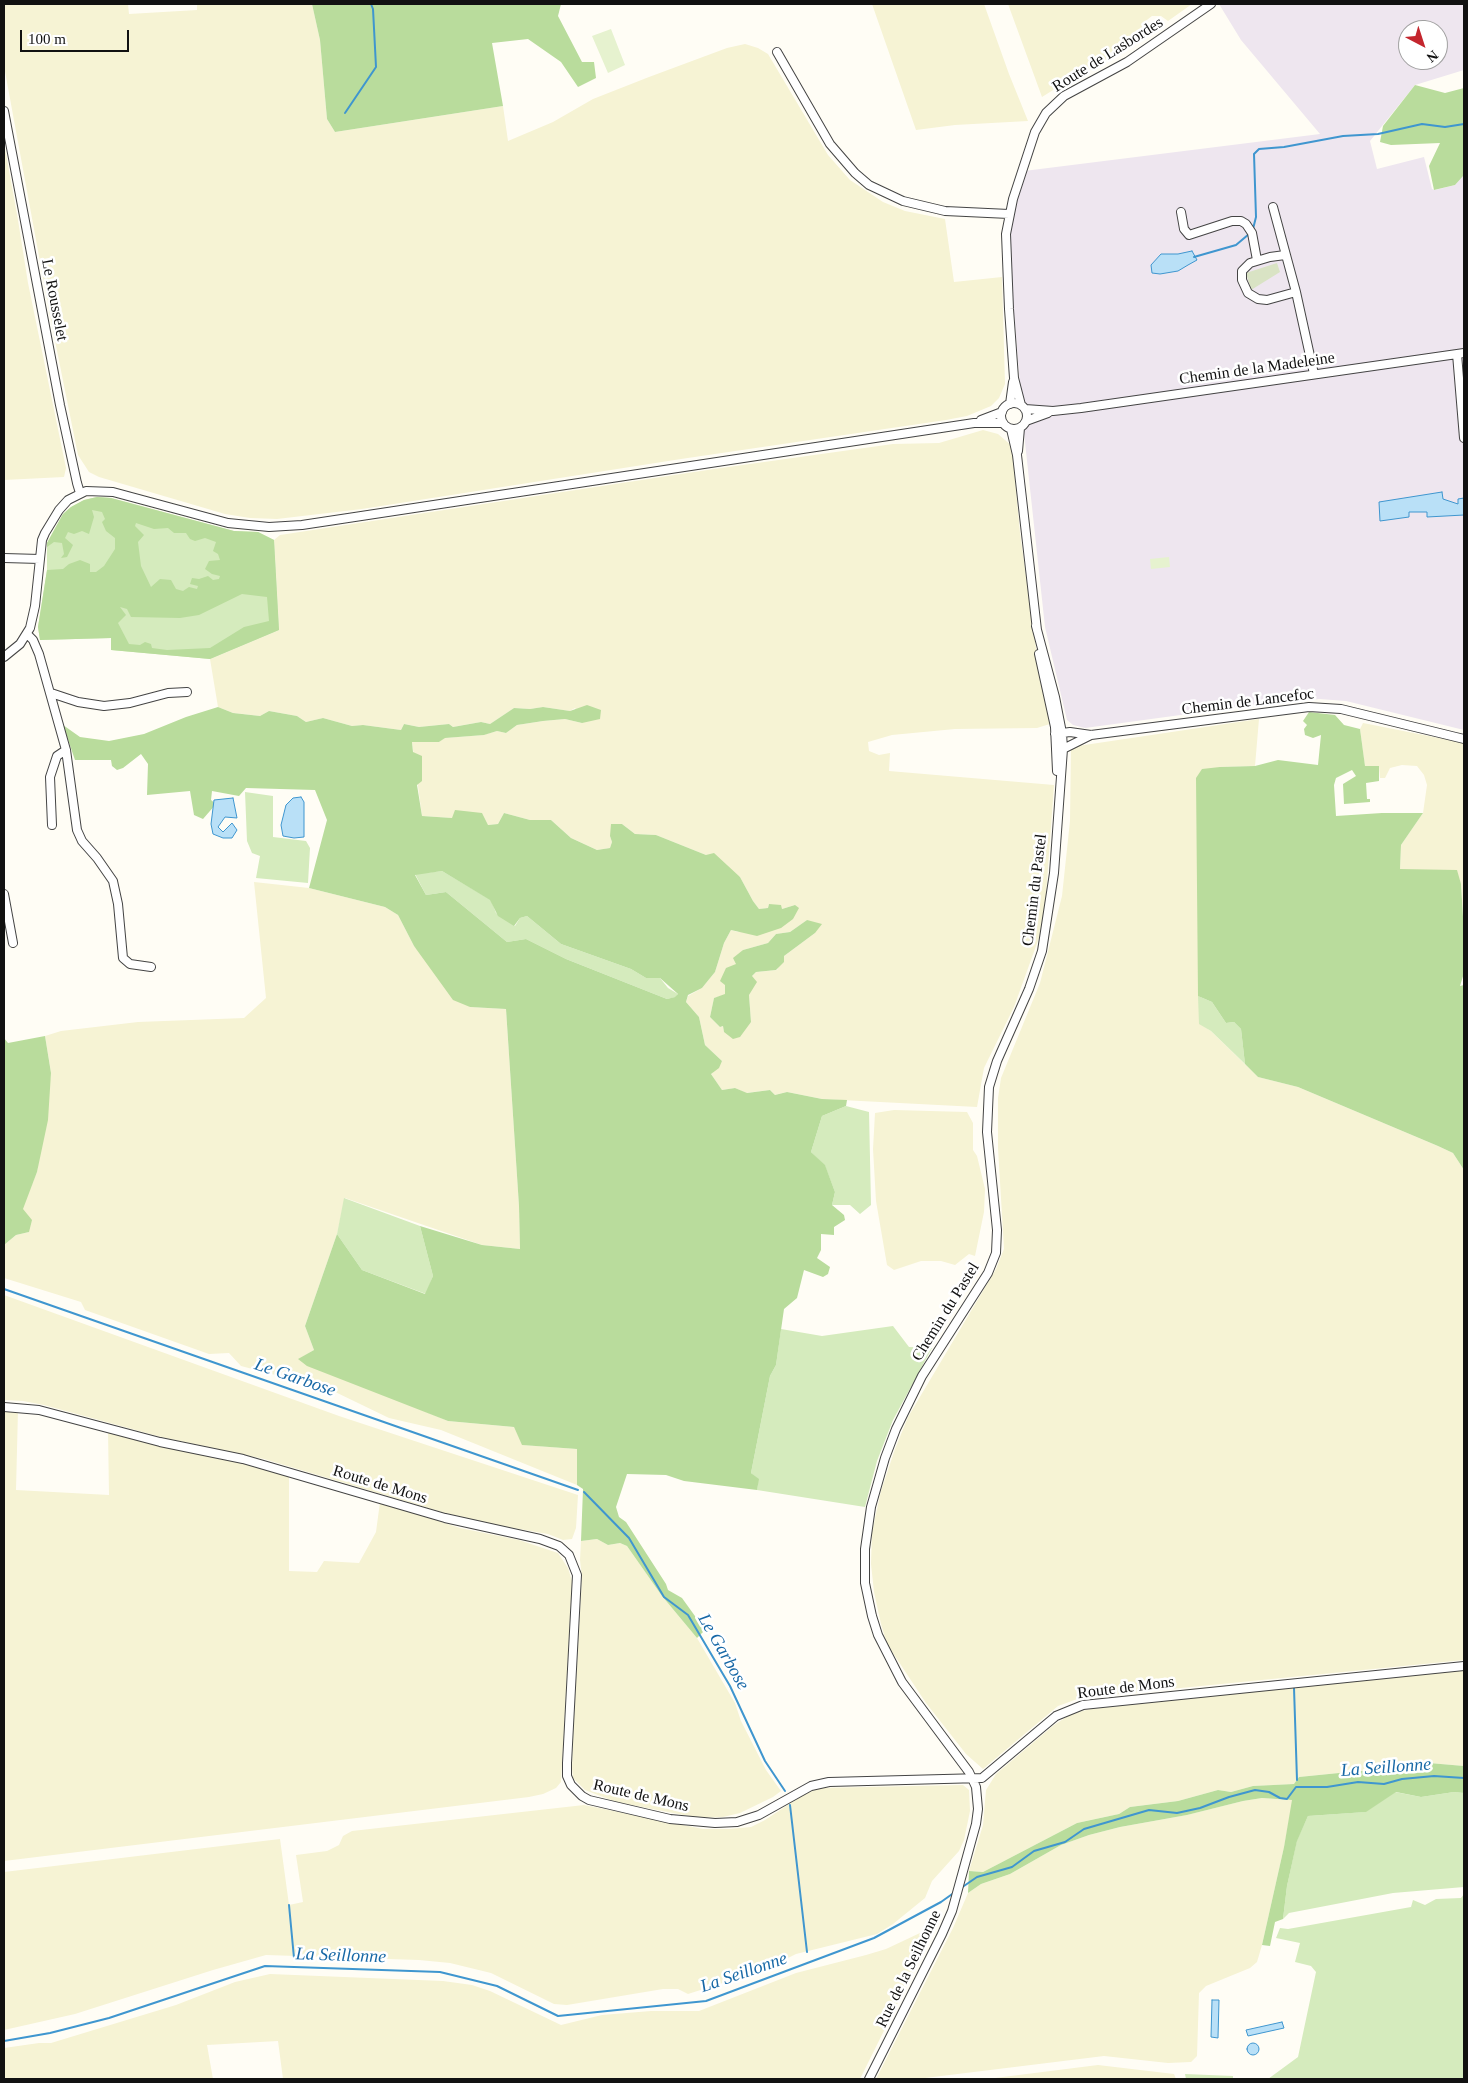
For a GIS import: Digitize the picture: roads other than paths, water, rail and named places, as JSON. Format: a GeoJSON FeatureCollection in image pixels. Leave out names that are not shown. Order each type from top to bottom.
{"type":"FeatureCollection","features":[{"type":"Feature","properties":{"kind":"street","name":"Route de Lasbordes"},"geometry":{"type":"LineString","coordinates":[[1010,404],[1014,378],[1006,253],[1009,214],[1030,144],[1040,122],[1052,106],[1074,90],[1144,52],[1211,4]]}},
{"type":"Feature","properties":{"kind":"street"},"geometry":{"type":"LineString","coordinates":[[777,52],[830,144],[855,173],[869,185],[903,201],[945,211],[1009,214]]}},
{"type":"Feature","properties":{"kind":"street","name":"Le Rousselet"},"geometry":{"type":"LineString","coordinates":[[4,111],[60,405],[76,483],[80,492]]}},
{"type":"Feature","properties":{"kind":"street"},"geometry":{"type":"LineString","coordinates":[[1273,207],[1296,292],[1314,374]]}},
{"type":"Feature","properties":{"kind":"street"},"geometry":{"type":"LineString","coordinates":[[1182,212],[1184,229],[1189,235],[1232,221],[1241,221],[1246,224],[1252,233],[1257,260]]}},
{"type":"Feature","properties":{"kind":"street"},"geometry":{"type":"LineString","coordinates":[[1285,255],[1257,260],[1246,265],[1242,275],[1243,284],[1251,295],[1258,299],[1267,300],[1296,292]]}},
{"type":"Feature","properties":{"kind":"street"},"geometry":{"type":"LineString","coordinates":[[1461,353],[1464,438]]}},
{"type":"Feature","properties":{"kind":"street","name":"Chemin de la Madeleine"},"geometry":{"type":"LineString","coordinates":[[1026,421],[1053,411],[1461,353]]}},
{"type":"Feature","properties":{"kind":"street","name":"Route de Lasbordes"},"geometry":{"type":"LineString","coordinates":[[1014,378],[1023,407]]}},
{"type":"Feature","properties":{"kind":"street"},"geometry":{"type":"LineString","coordinates":[[4,656],[12,651],[27,634],[34,612],[42,540],[59,510],[80,492],[97,490],[113,492],[228,523],[269,527],[302,525],[974,422],[1003,423],[1010,429],[1020,428],[1026,421],[1023,407],[1010,404],[1002,412],[974,422]]}},
{"type":"Feature","properties":{"kind":"street","name":"Chemin de la Madeleine"},"geometry":{"type":"LineString","coordinates":[[1023,407],[1053,411]]}},
{"type":"Feature","properties":{"kind":"street"},"geometry":{"type":"LineString","coordinates":[[1002,412],[1003,423]]}},
{"type":"Feature","properties":{"kind":"street","name":"Chemin du Pastel"},"geometry":{"type":"LineString","coordinates":[[1017,455],[1020,428]]}},
{"type":"Feature","properties":{"kind":"street","name":"Chemin du Pastel"},"geometry":{"type":"LineString","coordinates":[[972,1779],[963,1762],[902,1682],[878,1635],[865,1583],[866,1533],[880,1473],[907,1405],[937,1352],[988,1273],[996,1253],[997,1230],[987,1132],[989,1087],[997,1061],[1023,1005],[1042,951],[1054,873],[1059,800],[1059,733],[1055,697],[1036,626],[1017,455],[1010,429]]}},
{"type":"Feature","properties":{"kind":"street"},"geometry":{"type":"LineString","coordinates":[[4,558],[40,559]]}},
{"type":"Feature","properties":{"kind":"street"},"geometry":{"type":"LineString","coordinates":[[27,634],[37,647],[66,750],[76,830],[82,841],[103,865],[113,881],[118,904],[123,958],[130,964],[151,967]]}},
{"type":"Feature","properties":{"kind":"street"},"geometry":{"type":"LineString","coordinates":[[51,693],[83,703],[104,706],[130,703],[168,693],[187,692]]}},
{"type":"Feature","properties":{"kind":"street","name":"Chemin de Lancefoc"},"geometry":{"type":"LineString","coordinates":[[1060,748],[1091,735],[1309,706],[1341,709],[1464,739]]}},
{"type":"Feature","properties":{"kind":"street","name":"Chemin de Lancefoc"},"geometry":{"type":"LineString","coordinates":[[1059,733],[1070,732],[1091,735]]}},
{"type":"Feature","properties":{"kind":"street"},"geometry":{"type":"LineString","coordinates":[[52,825],[50,777],[57,756],[66,750]]}},
{"type":"Feature","properties":{"kind":"street"},"geometry":{"type":"LineString","coordinates":[[4,894],[13,943]]}},
{"type":"Feature","properties":{"kind":"street","name":"Route de Mons"},"geometry":{"type":"LineString","coordinates":[[4,1407],[38,1410],[160,1442],[243,1458],[445,1518],[540,1539],[559,1546],[570,1555],[577,1575],[567,1776],[575,1790],[589,1800],[670,1819],[698,1823],[726,1823],[747,1819],[819,1783],[982,1778],[1056,1716],[1083,1705],[1464,1666]]}},
{"type":"Feature","properties":{"kind":"street","name":"Rue de la Seilhonne"},"geometry":{"type":"LineString","coordinates":[[869,2079],[953,1909],[976,1824],[978,1809],[976,1787],[972,1779]]}},
{"type":"Feature","properties":{"kind":"water"},"geometry":{"type":"Polygon","coordinates":[[[1192,251],[1197,260],[1178,271],[1160,274],[1152,273],[1151,265],[1161,254],[1178,254],[1192,251]]]}},
{"type":"Feature","properties":{"kind":"water"},"geometry":{"type":"Polygon","coordinates":[[[1442,492],[1443,499],[1458,504],[1458,499],[1464,498],[1464,515],[1427,517],[1427,512],[1409,512],[1409,517],[1380,521],[1379,502],[1442,492]]]}},
{"type":"Feature","properties":{"kind":"water"},"geometry":{"type":"Polygon","coordinates":[[[301,797],[304,802],[304,837],[283,836],[281,825],[286,805],[293,798],[301,797]]]}},
{"type":"Feature","properties":{"kind":"water"},"geometry":{"type":"Polygon","coordinates":[[[233,798],[237,818],[225,817],[218,827],[223,832],[232,823],[237,830],[232,838],[223,838],[213,834],[211,824],[214,800],[233,798]]]}},
{"type":"Feature","properties":{"kind":"water"},"geometry":{"type":"Polygon","coordinates":[[[1212,2000],[1219,2000],[1218,2038],[1211,2037],[1212,2000]]]}},
{"type":"Feature","properties":{"kind":"water"},"geometry":{"type":"Polygon","coordinates":[[[1282,2022],[1284,2028],[1248,2036],[1246,2030],[1282,2022]]]}},
{"type":"Feature","properties":{"kind":"water"},"geometry":{"type":"Polygon","coordinates":[[[1253,2043],[1259,2049],[1253,2055],[1247,2049],[1253,2043]]]}},
{"type":"Feature","properties":{"kind":"waterway"},"geometry":{"type":"LineString","coordinates":[[345,113],[376,67],[373,9],[371,4]]}},
{"type":"Feature","properties":{"kind":"waterway"},"geometry":{"type":"LineString","coordinates":[[1253,229],[1256,217],[1254,154],[1259,149],[1284,147],[1343,136],[1378,134],[1422,124],[1445,127],[1464,124]]}},
{"type":"Feature","properties":{"kind":"waterway"},"geometry":{"type":"LineString","coordinates":[[1194,257],[1236,245],[1249,234]]}},
{"type":"Feature","properties":{"kind":"waterway","name":"Le Garbose"},"geometry":{"type":"LineString","coordinates":[[4,1289],[578,1490]]}},
{"type":"Feature","properties":{"kind":"waterway","name":"Le Garbose"},"geometry":{"type":"LineString","coordinates":[[584,1492],[629,1538],[664,1597],[688,1615],[730,1686],[765,1761],[785,1791]]}},
{"type":"Feature","properties":{"kind":"waterway"},"geometry":{"type":"LineString","coordinates":[[1294,1688],[1297,1780]]}},
{"type":"Feature","properties":{"kind":"waterway","name":"La Seillonne"},"geometry":{"type":"LineString","coordinates":[[961,1888],[977,1877],[1012,1867],[1034,1851],[1065,1842],[1084,1829],[1149,1810],[1177,1813],[1200,1808],[1255,1790],[1269,1792],[1280,1798],[1287,1799],[1296,1787],[1327,1787],[1358,1782],[1384,1784],[1402,1779],[1434,1776],[1464,1778]]}},
{"type":"Feature","properties":{"kind":"waterway","name":"Le Garbose"},"geometry":{"type":"LineString","coordinates":[[790,1805],[807,1952]]}},
{"type":"Feature","properties":{"kind":"waterway","name":"La Seillonne"},"geometry":{"type":"LineString","coordinates":[[4,2041],[50,2033],[109,2018],[265,1966],[440,1972],[497,1986],[558,2016],[706,2001],[874,1938],[941,1902],[955,1892]]}},
{"type":"Feature","properties":{"kind":"waterway"},"geometry":{"type":"LineString","coordinates":[[289,1905],[294,1958]]}}]}
